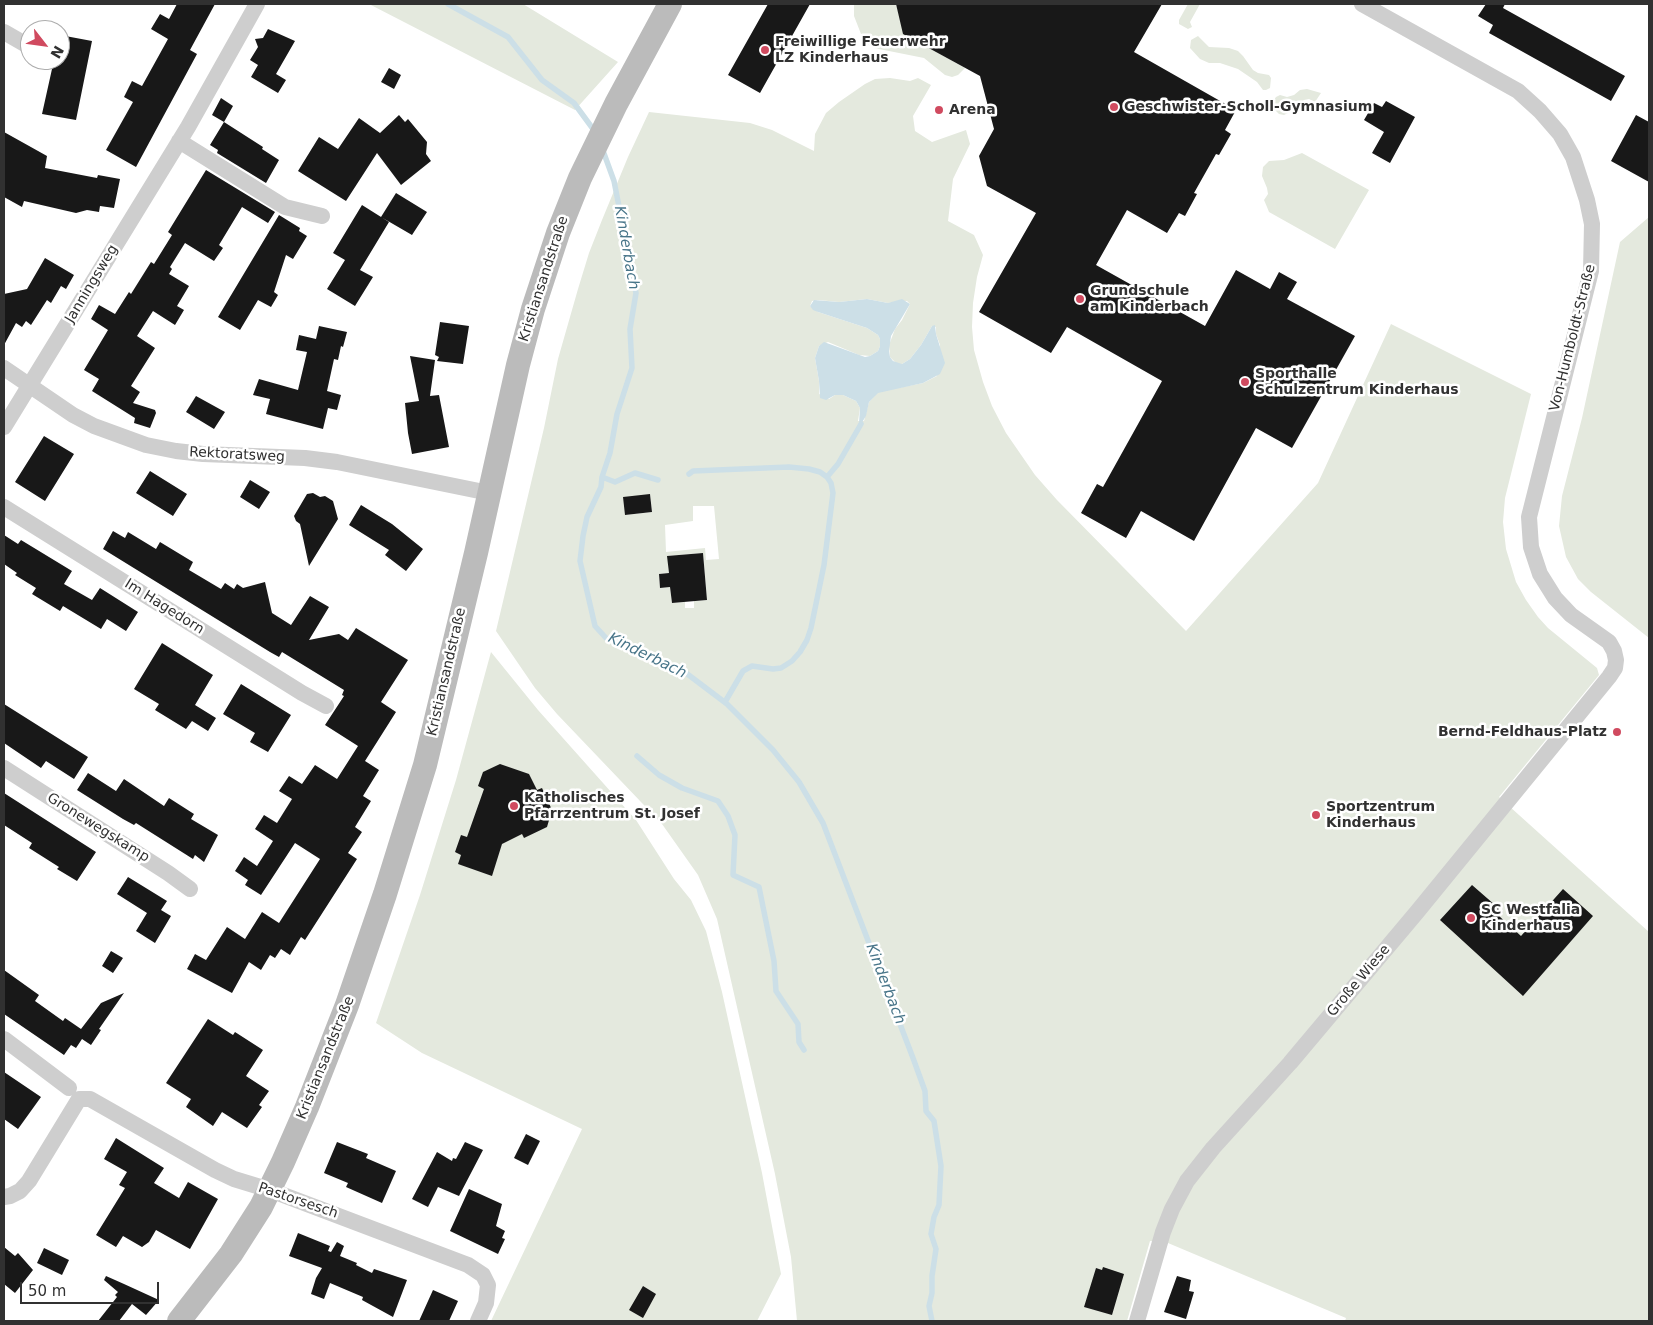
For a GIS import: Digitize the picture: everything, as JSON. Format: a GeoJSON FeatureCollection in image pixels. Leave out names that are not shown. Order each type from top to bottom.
{"type":"FeatureCollection","features":[{"type":"Feature","properties":{"kind":"street","name":"Janningsweg"},"geometry":{"type":"LineString","coordinates":[[4,427],[179,141],[257,4]]}},
{"type":"Feature","properties":{"kind":"street","name":"Kristiansandstraße"},"geometry":{"type":"LineString","coordinates":[[179,1321],[231,1254],[261,1207],[307,1107],[347,1005],[408,823],[425,765],[515,375],[533,309],[568,208],[590,159],[608,120],[670,4]]}},
{"type":"Feature","properties":{"kind":"street","name":"Von-Humboldt-Straße"},"geometry":{"type":"LineString","coordinates":[[1362,4],[1518,90],[1560,134],[1573,157],[1587,200],[1592,224],[1591,271],[1529,517],[1531,547],[1540,574],[1555,598],[1570,615],[1609,642],[1616,660]]}},
{"type":"Feature","properties":{"kind":"street"},"geometry":{"type":"LineString","coordinates":[[4,32],[20,41]]}},
{"type":"Feature","properties":{"kind":"street"},"geometry":{"type":"LineString","coordinates":[[179,141],[285,207],[322,216]]}},
{"type":"Feature","properties":{"kind":"street","name":"Rektoratsweg"},"geometry":{"type":"LineString","coordinates":[[4,368],[72,415],[94,426],[146,445],[203,454],[305,458],[337,462],[489,493]]}},
{"type":"Feature","properties":{"kind":"street","name":"Im Hagedorn"},"geometry":{"type":"LineString","coordinates":[[4,507],[302,693],[326,706]]}},
{"type":"Feature","properties":{"kind":"street","name":"Große Wiese"},"geometry":{"type":"LineString","coordinates":[[1136,1321],[1163,1232],[1172,1209],[1188,1181],[1213,1148],[1290,1063],[1609,677],[1615,668],[1616,660]]}},
{"type":"Feature","properties":{"kind":"street","name":"Gronewegskamp"},"geometry":{"type":"LineString","coordinates":[[4,768],[168,873],[190,890]]}},
{"type":"Feature","properties":{"kind":"street","name":"Pastorsesch"},"geometry":{"type":"LineString","coordinates":[[4,1039],[75,1093],[90,1099],[215,1170],[252,1186],[270,1190],[468,1266],[483,1275],[488,1285],[486,1303],[478,1321]]}},
{"type":"Feature","properties":{"kind":"street"},"geometry":{"type":"LineString","coordinates":[[4,1196],[10,1196],[20,1191],[29,1181],[75,1093]]}},
{"type":"Feature","properties":{"kind":"shaded area"},"geometry":{"type":"Polygon","coordinates":[[[369,4],[523,4],[618,62],[575,110],[369,4]]]}},
{"type":"Feature","properties":{"kind":"shaded area"},"geometry":{"type":"Polygon","coordinates":[[[854,4],[896,4],[904,34],[965,68],[958,75],[952,77],[945,75],[924,58],[874,48],[866,43],[861,34],[854,16],[854,4]]]}},
{"type":"Feature","properties":{"kind":"shaded area"},"geometry":{"type":"Polygon","coordinates":[[[1188,4],[1200,4],[1190,22],[1192,27],[1188,29],[1179,24],[1179,20],[1188,4]]]}},
{"type":"Feature","properties":{"kind":"shaded area"},"geometry":{"type":"Polygon","coordinates":[[[1198,36],[1209,47],[1229,48],[1238,51],[1253,70],[1269,75],[1271,78],[1270,88],[1263,90],[1257,82],[1238,69],[1220,63],[1209,63],[1200,59],[1190,48],[1191,40],[1198,36]]]}},
{"type":"Feature","properties":{"kind":"shaded area"},"geometry":{"type":"Polygon","coordinates":[[[890,78],[910,81],[918,78],[931,85],[913,116],[915,131],[932,142],[966,130],[970,144],[953,179],[948,221],[974,235],[983,255],[973,303],[972,327],[974,350],[992,406],[1006,433],[1035,475],[1057,500],[1186,631],[1318,483],[1391,324],[1531,394],[1505,498],[1503,522],[1506,549],[1516,582],[1538,617],[1548,628],[1597,668],[1599,675],[1499,797],[1649,932],[1649,1321],[1345,1321],[1346,1318],[1168,1243],[1150,1241],[1127,1321],[797,1321],[791,1257],[775,1174],[717,919],[698,875],[662,824],[557,714],[535,688],[496,631],[544,428],[558,359],[578,289],[602,220],[649,112],[750,123],[772,130],[814,151],[815,134],[826,113],[839,102],[875,79],[890,78]],[[867,299],[839,302],[818,300],[812,301],[810,306],[818,312],[867,328],[878,335],[880,346],[878,351],[870,356],[859,355],[828,342],[819,346],[815,358],[819,394],[829,399],[835,395],[843,395],[856,401],[860,408],[858,421],[864,421],[869,402],[878,392],[923,383],[937,376],[940,345],[936,334],[936,327],[932,326],[910,359],[902,364],[897,364],[890,357],[889,345],[895,329],[910,304],[907,301],[888,303],[867,299]],[[650,494],[625,515],[652,512],[650,494]],[[693,506],[693,521],[665,525],[666,552],[705,548],[706,560],[719,559],[714,506],[693,506]],[[703,553],[668,556],[669,573],[659,574],[660,588],[670,587],[672,603],[685,602],[685,608],[694,608],[694,601],[707,600],[703,553]]]}},
{"type":"Feature","properties":{"kind":"shaded area"},"geometry":{"type":"Polygon","coordinates":[[[1307,89],[1321,93],[1315,102],[1309,99],[1304,100],[1294,110],[1284,115],[1279,114],[1275,110],[1273,101],[1276,97],[1280,95],[1287,97],[1294,95],[1300,90],[1307,89]]]}},
{"type":"Feature","properties":{"kind":"shaded area"},"geometry":{"type":"Polygon","coordinates":[[[1302,153],[1369,190],[1335,249],[1269,212],[1264,200],[1268,194],[1262,176],[1263,167],[1269,161],[1284,160],[1302,153]]]}},
{"type":"Feature","properties":{"kind":"shaded area"},"geometry":{"type":"Polygon","coordinates":[[[1649,217],[1649,638],[1591,592],[1578,579],[1566,557],[1559,526],[1562,496],[1582,418],[1620,242],[1649,217]]]}},
{"type":"Feature","properties":{"kind":"shaded area"},"geometry":{"type":"Polygon","coordinates":[[[867,299],[888,303],[902,299],[910,304],[891,336],[889,351],[893,361],[902,364],[910,359],[932,326],[935,325],[945,363],[940,374],[923,383],[878,393],[869,402],[866,416],[861,424],[859,423],[860,408],[856,401],[843,395],[835,395],[826,400],[820,398],[815,358],[819,346],[824,342],[865,357],[870,356],[878,351],[880,339],[878,335],[867,328],[818,312],[810,306],[814,300],[839,302],[867,299]]]}},
{"type":"Feature","properties":{"kind":"shaded area"},"geometry":{"type":"Polygon","coordinates":[[[491,652],[538,710],[636,820],[674,879],[691,900],[706,931],[722,992],[762,1173],[781,1274],[757,1321],[491,1321],[582,1129],[422,1053],[376,1023],[420,895],[456,780],[491,652]]]}},
{"type":"Feature","properties":{"kind":"building"},"geometry":{"type":"Polygon","coordinates":[[[177,4],[215,4],[190,50],[197,54],[136,167],[106,150],[133,102],[124,97],[132,81],[142,86],[168,39],[151,29],[160,14],[169,19],[177,4]]]}},
{"type":"Feature","properties":{"kind":"building"},"geometry":{"type":"Polygon","coordinates":[[[768,4],[810,4],[760,93],[728,75],[768,4]]]}},
{"type":"Feature","properties":{"kind":"building"},"geometry":{"type":"Polygon","coordinates":[[[896,4],[1162,4],[1134,52],[1236,110],[1225,130],[1231,134],[1219,155],[1216,154],[1194,193],[1197,194],[1185,216],[1179,213],[1167,233],[1127,210],[1096,265],[1205,326],[1236,270],[1270,289],[1279,272],[1297,282],[1287,299],[1355,336],[1292,448],[1256,428],[1194,541],[1141,511],[1126,538],[1081,513],[1097,484],[1103,487],[1162,381],[1067,327],[1051,353],[979,312],[1036,213],[987,186],[979,156],[994,129],[980,76],[903,34],[896,4]]]}},
{"type":"Feature","properties":{"kind":"building"},"geometry":{"type":"Polygon","coordinates":[[[1486,4],[1505,4],[1503,8],[1625,76],[1611,101],[1489,33],[1493,25],[1478,16],[1486,4]]]}},
{"type":"Feature","properties":{"kind":"building"},"geometry":{"type":"Polygon","coordinates":[[[268,29],[295,41],[276,74],[286,80],[278,93],[251,77],[258,65],[250,60],[258,47],[255,39],[263,38],[268,29]]]}},
{"type":"Feature","properties":{"kind":"building"},"geometry":{"type":"Polygon","coordinates":[[[70,37],[92,41],[76,120],[42,114],[52,70],[70,70],[70,37]]]}},
{"type":"Feature","properties":{"kind":"building"},"geometry":{"type":"Polygon","coordinates":[[[389,68],[401,75],[394,89],[381,82],[389,68]]]}},
{"type":"Feature","properties":{"kind":"building"},"geometry":{"type":"Polygon","coordinates":[[[221,98],[233,106],[224,122],[212,115],[221,98]]]}},
{"type":"Feature","properties":{"kind":"building"},"geometry":{"type":"Polygon","coordinates":[[[1386,101],[1415,117],[1390,163],[1372,153],[1384,132],[1364,120],[1374,103],[1382,107],[1386,101]]]}},
{"type":"Feature","properties":{"kind":"building"},"geometry":{"type":"Polygon","coordinates":[[[399,115],[405,122],[408,119],[427,142],[426,154],[431,161],[401,185],[377,153],[346,201],[298,171],[319,137],[338,149],[359,118],[380,133],[399,115]]]}},
{"type":"Feature","properties":{"kind":"building"},"geometry":{"type":"Polygon","coordinates":[[[1636,115],[1649,122],[1649,182],[1611,161],[1636,115]]]}},
{"type":"Feature","properties":{"kind":"building"},"geometry":{"type":"Polygon","coordinates":[[[224,122],[263,147],[262,149],[279,160],[266,183],[217,153],[218,150],[210,145],[224,122]]]}},
{"type":"Feature","properties":{"kind":"building"},"geometry":{"type":"Polygon","coordinates":[[[4,132],[47,156],[45,168],[97,178],[98,175],[120,179],[114,208],[100,206],[99,212],[87,210],[76,213],[24,201],[22,207],[4,197],[4,132]]]}},
{"type":"Feature","properties":{"kind":"building"},"geometry":{"type":"Polygon","coordinates":[[[206,170],[275,212],[268,223],[242,207],[219,245],[223,248],[214,261],[185,243],[170,267],[172,269],[169,274],[189,286],[177,306],[184,310],[175,325],[153,311],[137,336],[155,348],[131,386],[140,392],[133,403],[155,410],[156,413],[150,428],[134,423],[135,418],[92,391],[99,379],[84,370],[108,330],[91,319],[99,305],[115,314],[129,292],[131,294],[151,262],[154,264],[172,235],[168,232],[206,170]]]}},
{"type":"Feature","properties":{"kind":"building"},"geometry":{"type":"Polygon","coordinates":[[[396,193],[427,212],[412,235],[381,217],[396,193]]]}},
{"type":"Feature","properties":{"kind":"building"},"geometry":{"type":"Polygon","coordinates":[[[362,205],[389,222],[360,270],[373,277],[355,306],[327,289],[345,260],[333,253],[362,205]]]}},
{"type":"Feature","properties":{"kind":"building"},"geometry":{"type":"Polygon","coordinates":[[[279,215],[300,228],[299,231],[307,236],[293,259],[286,255],[274,292],[278,295],[271,307],[258,300],[240,330],[218,317],[279,215]]]}},
{"type":"Feature","properties":{"kind":"building"},"geometry":{"type":"Polygon","coordinates":[[[45,258],[74,275],[66,289],[61,286],[51,303],[47,300],[31,325],[26,321],[22,327],[16,323],[4,345],[4,294],[27,289],[45,258]]]}},
{"type":"Feature","properties":{"kind":"building"},"geometry":{"type":"Polygon","coordinates":[[[440,322],[469,326],[463,364],[437,361],[439,357],[435,355],[440,322]]]}},
{"type":"Feature","properties":{"kind":"building"},"geometry":{"type":"Polygon","coordinates":[[[319,326],[347,332],[338,360],[334,359],[327,391],[341,395],[337,410],[328,408],[323,429],[266,414],[270,399],[253,395],[259,379],[298,390],[307,352],[296,350],[299,335],[316,339],[319,326]]]}},
{"type":"Feature","properties":{"kind":"building"},"geometry":{"type":"Polygon","coordinates":[[[410,356],[435,360],[430,396],[439,395],[449,447],[412,454],[405,403],[419,401],[410,356]]]}},
{"type":"Feature","properties":{"kind":"building"},"geometry":{"type":"Polygon","coordinates":[[[196,396],[225,412],[214,429],[186,412],[196,396]]]}},
{"type":"Feature","properties":{"kind":"building"},"geometry":{"type":"Polygon","coordinates":[[[44,436],[74,454],[45,501],[15,482],[44,436]]]}},
{"type":"Feature","properties":{"kind":"building"},"geometry":{"type":"Polygon","coordinates":[[[150,471],[187,494],[173,516],[136,493],[150,471]]]}},
{"type":"Feature","properties":{"kind":"building"},"geometry":{"type":"Polygon","coordinates":[[[250,480],[270,492],[259,509],[240,497],[250,480]]]}},
{"type":"Feature","properties":{"kind":"building"},"geometry":{"type":"Polygon","coordinates":[[[313,493],[320,497],[325,496],[333,501],[338,519],[309,566],[300,524],[294,516],[307,494],[313,493]]]}},
{"type":"Feature","properties":{"kind":"building"},"geometry":{"type":"Polygon","coordinates":[[[650,494],[652,512],[625,515],[623,497],[650,494]]]}},
{"type":"Feature","properties":{"kind":"building"},"geometry":{"type":"Polygon","coordinates":[[[361,505],[392,524],[423,549],[406,571],[385,555],[389,550],[349,525],[361,505]]]}},
{"type":"Feature","properties":{"kind":"building"},"geometry":{"type":"Polygon","coordinates":[[[113,531],[125,538],[128,532],[156,549],[160,542],[193,562],[189,570],[221,589],[225,583],[234,589],[237,584],[243,588],[265,582],[272,613],[291,625],[310,596],[329,607],[309,640],[339,634],[348,640],[356,628],[408,660],[381,702],[396,712],[365,761],[379,770],[363,796],[371,801],[355,827],[362,832],[348,853],[357,859],[305,940],[301,937],[290,955],[281,949],[275,958],[270,955],[261,970],[249,962],[232,993],[187,969],[195,954],[206,960],[227,927],[245,939],[262,912],[279,923],[320,859],[295,843],[261,895],[245,885],[248,880],[235,871],[244,857],[257,866],[273,841],[255,829],[264,815],[277,823],[292,799],[279,791],[289,776],[302,784],[315,765],[337,779],[358,746],[325,725],[344,696],[342,695],[344,690],[282,652],[279,657],[270,652],[103,549],[113,531]]]}},
{"type":"Feature","properties":{"kind":"building"},"geometry":{"type":"Polygon","coordinates":[[[4,535],[18,544],[21,540],[72,571],[64,584],[92,600],[100,588],[138,612],[126,631],[107,619],[101,629],[63,606],[60,611],[32,594],[36,588],[15,575],[17,573],[4,564],[4,535]]]}},
{"type":"Feature","properties":{"kind":"building"},"geometry":{"type":"Polygon","coordinates":[[[703,553],[707,600],[672,603],[670,587],[660,588],[659,574],[669,573],[667,556],[703,553]]]}},
{"type":"Feature","properties":{"kind":"building"},"geometry":{"type":"Polygon","coordinates":[[[162,643],[213,675],[195,705],[216,718],[208,731],[192,721],[186,729],[155,710],[159,704],[134,689],[162,643]]]}},
{"type":"Feature","properties":{"kind":"building"},"geometry":{"type":"Polygon","coordinates":[[[241,684],[291,715],[268,752],[250,742],[255,733],[223,714],[241,684]]]}},
{"type":"Feature","properties":{"kind":"building"},"geometry":{"type":"Polygon","coordinates":[[[4,704],[88,757],[74,779],[46,761],[41,768],[4,743],[4,704]]]}},
{"type":"Feature","properties":{"kind":"building","name":"Katholisches Pfarrzentrum St. Josef"},"geometry":{"type":"Polygon","coordinates":[[[500,764],[529,774],[537,790],[542,788],[552,810],[547,827],[524,838],[522,834],[502,844],[492,876],[458,864],[461,855],[455,852],[461,835],[467,837],[484,789],[478,786],[483,772],[500,764]]]}},
{"type":"Feature","properties":{"kind":"building"},"geometry":{"type":"Polygon","coordinates":[[[88,773],[116,791],[124,779],[164,806],[169,798],[194,814],[191,819],[218,835],[204,862],[195,855],[193,859],[136,823],[134,825],[123,819],[77,790],[88,773]]]}},
{"type":"Feature","properties":{"kind":"building"},"geometry":{"type":"Polygon","coordinates":[[[4,793],[96,852],[77,881],[29,848],[32,843],[4,825],[4,793]]]}},
{"type":"Feature","properties":{"kind":"building"},"geometry":{"type":"Polygon","coordinates":[[[128,877],[167,901],[161,910],[171,916],[155,943],[136,931],[147,913],[117,894],[128,877]]]}},
{"type":"Feature","properties":{"kind":"building"},"geometry":{"type":"Polygon","coordinates":[[[1472,885],[1503,912],[1499,916],[1521,936],[1563,889],[1593,916],[1523,996],[1440,920],[1472,885]]]}},
{"type":"Feature","properties":{"kind":"building"},"geometry":{"type":"Polygon","coordinates":[[[111,951],[123,958],[113,973],[102,966],[111,951]]]}},
{"type":"Feature","properties":{"kind":"building"},"geometry":{"type":"Polygon","coordinates":[[[4,970],[39,995],[35,1001],[63,1021],[65,1018],[81,1029],[101,1003],[124,993],[99,1029],[101,1030],[91,1045],[82,1039],[76,1048],[71,1045],[64,1055],[4,1014],[4,970]]]}},
{"type":"Feature","properties":{"kind":"building"},"geometry":{"type":"Polygon","coordinates":[[[208,1019],[233,1035],[235,1032],[263,1050],[246,1076],[269,1091],[259,1105],[262,1107],[247,1128],[222,1112],[213,1126],[186,1107],[191,1099],[166,1083],[208,1019]]]}},
{"type":"Feature","properties":{"kind":"building"},"geometry":{"type":"Polygon","coordinates":[[[4,1072],[41,1097],[18,1129],[4,1119],[4,1072]]]}},
{"type":"Feature","properties":{"kind":"building"},"geometry":{"type":"Polygon","coordinates":[[[526,1134],[540,1141],[528,1165],[514,1158],[526,1134]]]}},
{"type":"Feature","properties":{"kind":"building"},"geometry":{"type":"Polygon","coordinates":[[[116,1138],[164,1168],[154,1183],[179,1198],[188,1182],[218,1199],[190,1249],[156,1230],[149,1242],[142,1247],[123,1236],[116,1247],[96,1235],[125,1188],[119,1185],[127,1172],[104,1159],[116,1138]]]}},
{"type":"Feature","properties":{"kind":"building"},"geometry":{"type":"Polygon","coordinates":[[[337,1142],[368,1154],[366,1158],[396,1171],[382,1203],[346,1187],[348,1183],[324,1173],[337,1142]]]}},
{"type":"Feature","properties":{"kind":"building"},"geometry":{"type":"Polygon","coordinates":[[[465,1142],[483,1150],[459,1196],[438,1187],[428,1207],[412,1199],[437,1152],[452,1161],[453,1158],[456,1159],[465,1142]]]}},
{"type":"Feature","properties":{"kind":"building"},"geometry":{"type":"Polygon","coordinates":[[[469,1189],[502,1204],[496,1226],[505,1231],[502,1238],[505,1239],[498,1254],[450,1231],[469,1189]]]}},
{"type":"Feature","properties":{"kind":"building"},"geometry":{"type":"Polygon","coordinates":[[[298,1233],[330,1246],[328,1251],[331,1252],[337,1242],[344,1246],[340,1256],[357,1263],[356,1265],[372,1273],[374,1269],[407,1280],[393,1317],[362,1300],[363,1297],[330,1283],[324,1299],[311,1294],[316,1278],[322,1268],[289,1256],[298,1233]]]}},
{"type":"Feature","properties":{"kind":"building"},"geometry":{"type":"Polygon","coordinates":[[[4,1247],[15,1256],[18,1253],[33,1270],[15,1293],[4,1284],[4,1247]]]}},
{"type":"Feature","properties":{"kind":"building"},"geometry":{"type":"Polygon","coordinates":[[[44,1248],[69,1260],[62,1275],[37,1263],[44,1248]]]}},
{"type":"Feature","properties":{"kind":"building"},"geometry":{"type":"Polygon","coordinates":[[[1103,1267],[1124,1274],[1112,1315],[1084,1307],[1096,1268],[1102,1270],[1103,1267]]]}},
{"type":"Feature","properties":{"kind":"building"},"geometry":{"type":"Polygon","coordinates":[[[106,1276],[159,1300],[146,1315],[132,1304],[119,1321],[98,1321],[117,1297],[115,1295],[118,1292],[104,1280],[106,1276]]]}},
{"type":"Feature","properties":{"kind":"building"},"geometry":{"type":"Polygon","coordinates":[[[1177,1276],[1191,1280],[1189,1291],[1194,1292],[1186,1319],[1164,1312],[1177,1276]]]}},
{"type":"Feature","properties":{"kind":"building"},"geometry":{"type":"Polygon","coordinates":[[[643,1286],[656,1294],[643,1318],[629,1310],[643,1286]]]}},
{"type":"Feature","properties":{"kind":"building"},"geometry":{"type":"Polygon","coordinates":[[[433,1290],[458,1301],[449,1321],[419,1321],[433,1290]]]}},
{"type":"Feature","properties":{"kind":"waterway","name":"Kinderbach"},"geometry":{"type":"LineString","coordinates":[[448,4],[508,37],[542,80],[574,103],[596,133]]}},
{"type":"Feature","properties":{"kind":"waterway","name":"Kinderbach"},"geometry":{"type":"LineString","coordinates":[[602,148],[614,181],[636,293],[630,329],[632,368],[617,414],[610,453],[602,477],[601,487],[587,517],[583,536],[580,561],[595,626],[606,638],[686,673],[727,704],[773,750],[799,782],[823,823],[925,1091],[926,1111],[934,1121],[941,1166],[939,1205],[934,1217],[931,1234],[936,1249],[929,1306],[932,1321]]}},
{"type":"Feature","properties":{"kind":"waterway"},"geometry":{"type":"LineString","coordinates":[[827,477],[838,464],[861,424]]}},
{"type":"Feature","properties":{"kind":"waterway"},"geometry":{"type":"LineString","coordinates":[[689,474],[693,471],[789,467],[809,469],[820,472],[827,477],[831,483],[833,493],[824,565],[807,640],[792,661],[781,668],[773,669],[752,666],[743,671],[725,702]]}},
{"type":"Feature","properties":{"kind":"waterway"},"geometry":{"type":"LineString","coordinates":[[602,477],[615,482],[635,473],[658,480]]}},
{"type":"Feature","properties":{"kind":"waterway"},"geometry":{"type":"LineString","coordinates":[[637,756],[659,775],[682,788],[718,801],[728,816],[735,835],[733,875],[759,887],[774,961],[776,991],[798,1024],[799,1042],[804,1050]]}},
{"type":"Feature","properties":{"kind":"place","name":"Freiwillige Feuerwehr LZ Kinderhaus"},"geometry":{"type":"Point","coordinates":[765,50]}},
{"type":"Feature","properties":{"kind":"place","name":"Geschwister-Scholl-Gymnasium"},"geometry":{"type":"Point","coordinates":[1114,107]}},
{"type":"Feature","properties":{"kind":"place","name":"Arena"},"geometry":{"type":"Point","coordinates":[939,110]}},
{"type":"Feature","properties":{"kind":"place","name":"Grundschule am Kinderbach"},"geometry":{"type":"Point","coordinates":[1080,299]}},
{"type":"Feature","properties":{"kind":"place","name":"Sporthalle Schulzentrum Kinderhaus"},"geometry":{"type":"Point","coordinates":[1245,382]}},
{"type":"Feature","properties":{"kind":"place","name":"Bernd-Feldhaus-Platz"},"geometry":{"type":"Point","coordinates":[1617,732]}},
{"type":"Feature","properties":{"kind":"place","name":"Katholisches Pfarrzentrum St. Josef"},"geometry":{"type":"Point","coordinates":[514,806]}},
{"type":"Feature","properties":{"kind":"place","name":"Sportzentrum Kinderhaus"},"geometry":{"type":"Point","coordinates":[1316,815]}},
{"type":"Feature","properties":{"kind":"place","name":"SC Westfalia Kinderhaus"},"geometry":{"type":"Point","coordinates":[1471,918]}}]}
